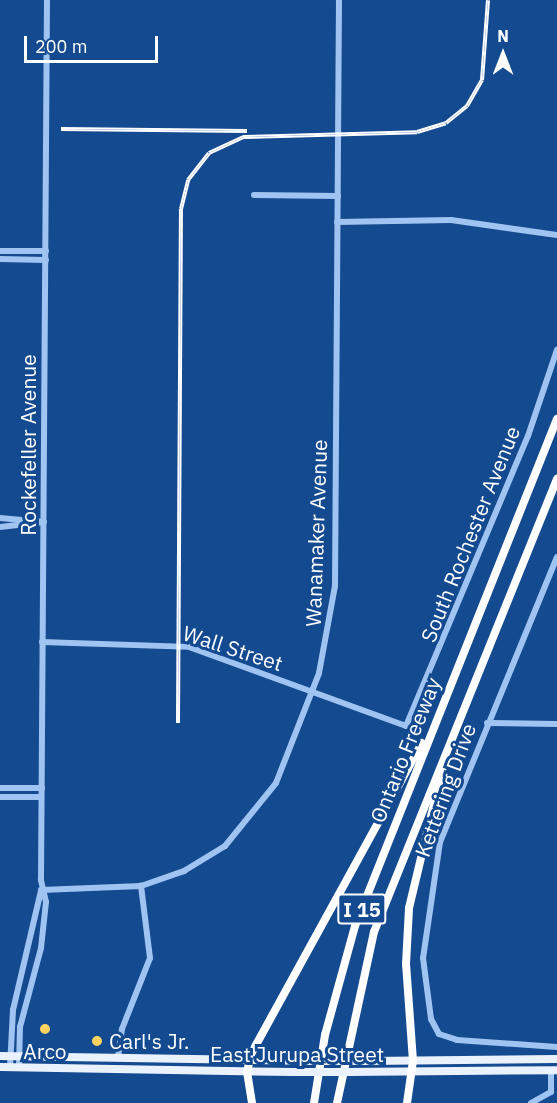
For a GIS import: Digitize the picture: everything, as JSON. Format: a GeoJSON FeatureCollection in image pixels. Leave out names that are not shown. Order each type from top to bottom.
{"type":"FeatureCollection","features":[{"type":"Feature","properties":{"kind":"highway","name":"Ontario Freeway"},"geometry":{"type":"LineString","coordinates":[[314,1103],[325,1035],[355,926],[557,419]]}},
{"type":"Feature","properties":{"kind":"highway","name":"Ontario Freeway"},"geometry":{"type":"LineString","coordinates":[[337,1103],[374,932],[453,730],[557,479]]}},
{"type":"Feature","properties":{"kind":"highway"},"geometry":{"type":"LineString","coordinates":[[252,1103],[247,1072],[248,1060],[435,722]]}},
{"type":"Feature","properties":{"kind":"highway"},"geometry":{"type":"LineString","coordinates":[[407,1103],[413,1061],[406,964],[409,908],[453,730]]}},
{"type":"Feature","properties":{"kind":"main road","name":"East Jurupa Street"},"geometry":{"type":"LineString","coordinates":[[0,1056],[294,1061],[557,1059]]}},
{"type":"Feature","properties":{"kind":"main road","name":"East Jurupa Street"},"geometry":{"type":"LineString","coordinates":[[0,1067],[247,1072],[554,1070]]}},
{"type":"Feature","properties":{"kind":"street","name":"Rockefeller Avenue"},"geometry":{"type":"LineString","coordinates":[[14,1067],[19,1056],[22,1017],[43,935],[41,797],[47,0]]}},
{"type":"Feature","properties":{"kind":"street","name":"Wanamaker Avenue"},"geometry":{"type":"LineString","coordinates":[[41,890],[141,886],[209,857],[252,819],[280,775],[313,693],[325,654],[335,586],[339,0]]}},
{"type":"Feature","properties":{"kind":"street"},"geometry":{"type":"LineString","coordinates":[[254,195],[338,196]]}},
{"type":"Feature","properties":{"kind":"street"},"geometry":{"type":"LineString","coordinates":[[337,222],[451,220],[557,235]]}},
{"type":"Feature","properties":{"kind":"street"},"geometry":{"type":"LineString","coordinates":[[0,251],[46,252]]}},
{"type":"Feature","properties":{"kind":"street"},"geometry":{"type":"LineString","coordinates":[[0,259],[46,260]]}},
{"type":"Feature","properties":{"kind":"street","name":"South Rochester Avenue"},"geometry":{"type":"LineString","coordinates":[[406,726],[528,436],[557,350]]}},
{"type":"Feature","properties":{"kind":"street"},"geometry":{"type":"LineString","coordinates":[[0,518],[44,522]]}},
{"type":"Feature","properties":{"kind":"street"},"geometry":{"type":"LineString","coordinates":[[0,527],[44,522]]}},
{"type":"Feature","properties":{"kind":"street","name":"Kettering Drive"},"geometry":{"type":"LineString","coordinates":[[557,557],[487,723],[432,871],[423,941],[431,1019],[447,1038],[557,1047]]}},
{"type":"Feature","properties":{"kind":"street","name":"Wall Street"},"geometry":{"type":"LineString","coordinates":[[42,642],[189,647],[406,726]]}},
{"type":"Feature","properties":{"kind":"street"},"geometry":{"type":"LineString","coordinates":[[487,723],[557,724]]}},
{"type":"Feature","properties":{"kind":"street"},"geometry":{"type":"LineString","coordinates":[[0,788],[42,788]]}},
{"type":"Feature","properties":{"kind":"street"},"geometry":{"type":"LineString","coordinates":[[0,796],[41,797]]}},
{"type":"Feature","properties":{"kind":"street"},"geometry":{"type":"LineString","coordinates":[[118,1057],[122,1029],[150,958],[141,886]]}},
{"type":"Feature","properties":{"kind":"street","name":"Rockefeller Avenue"},"geometry":{"type":"LineString","coordinates":[[14,1067],[10,1056],[13,1010],[41,890]]}},
{"type":"Feature","properties":{"kind":"street"},"geometry":{"type":"LineString","coordinates":[[531,1103],[551,1092],[554,1070]]}},
{"type":"Feature","properties":{"kind":"railway"},"geometry":{"type":"LineString","coordinates":[[178,723],[181,209],[188,180],[209,153],[243,137],[417,132],[446,123],[467,106],[482,80],[488,0]]}},
{"type":"Feature","properties":{"kind":"railway"},"geometry":{"type":"LineString","coordinates":[[61,129],[247,131]]}},
{"type":"Feature","properties":{"kind":"place","name":"Arco"},"geometry":{"type":"Point","coordinates":[45,1029]}},
{"type":"Feature","properties":{"kind":"place","name":"Carl's Jr."},"geometry":{"type":"Point","coordinates":[97,1041]}}]}
